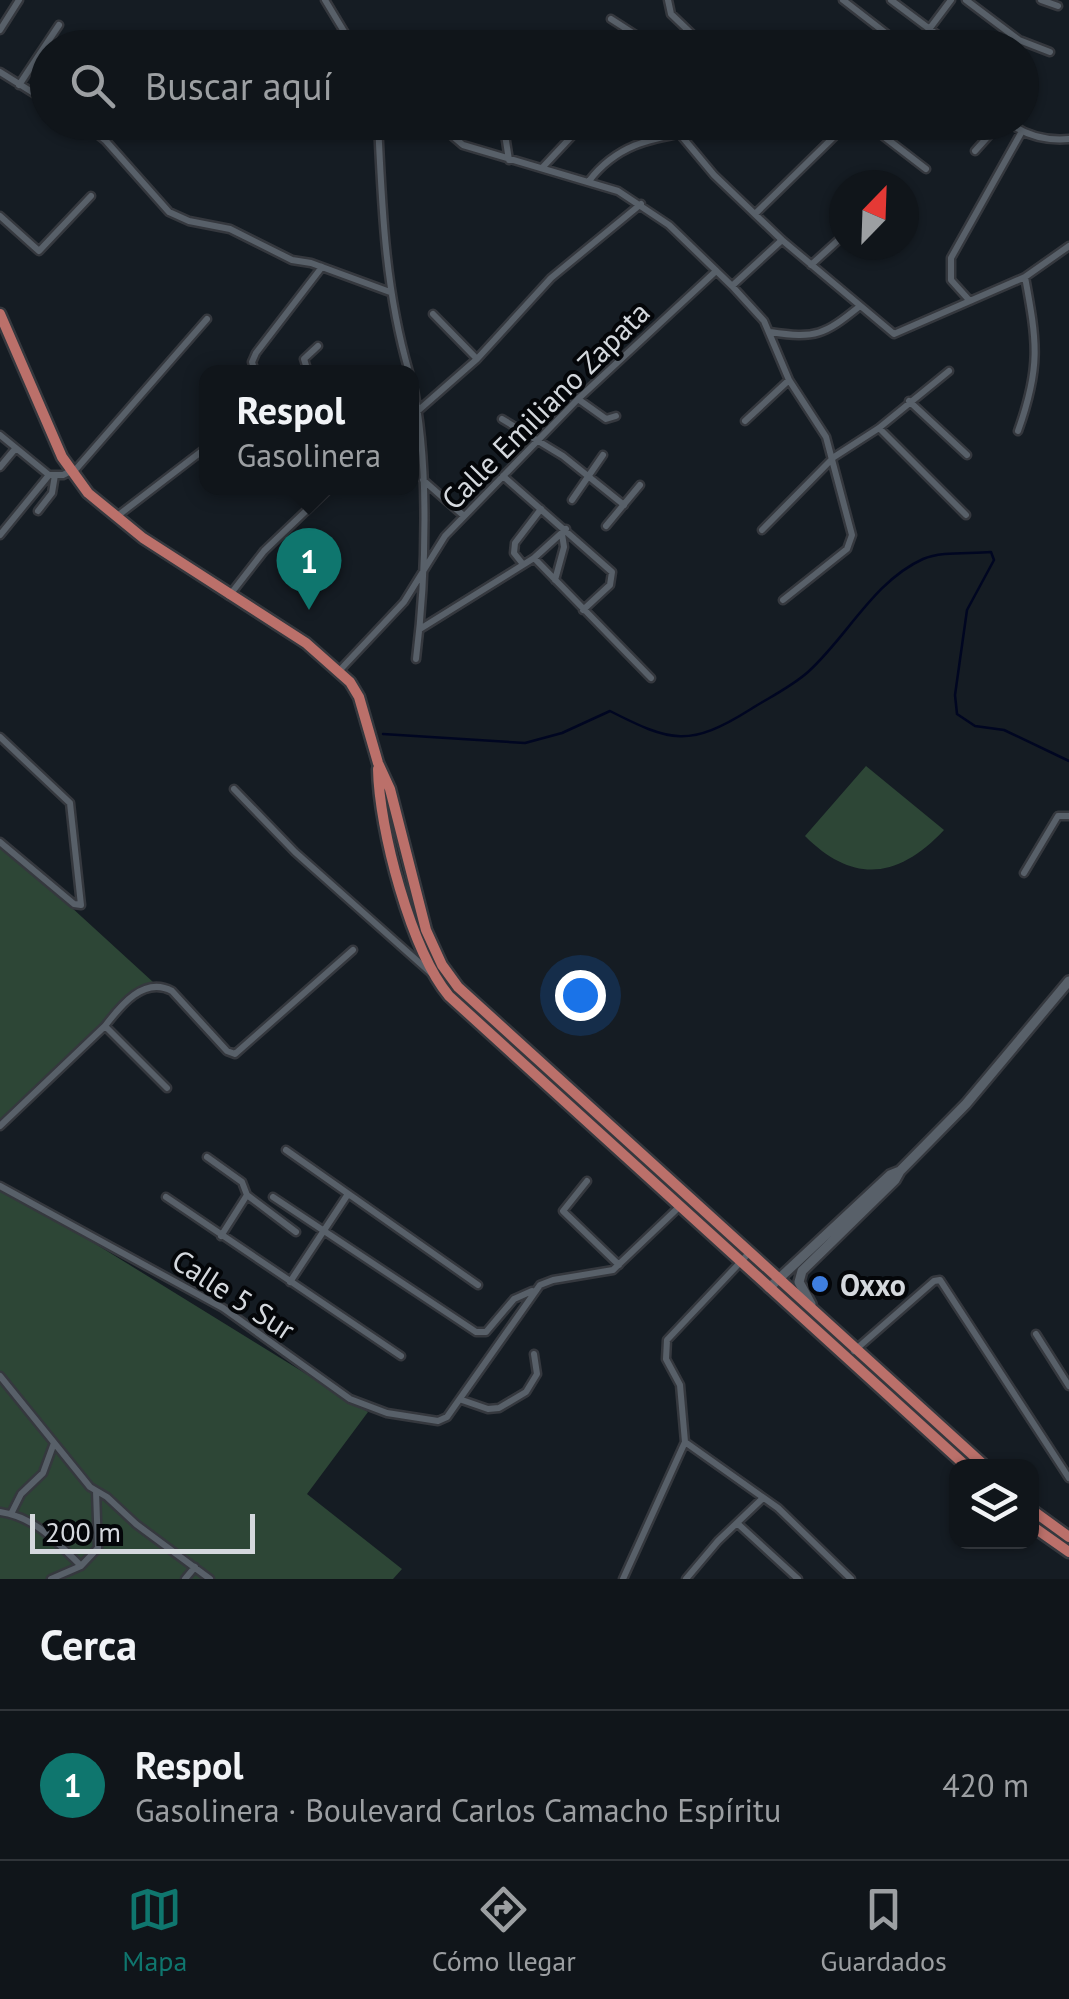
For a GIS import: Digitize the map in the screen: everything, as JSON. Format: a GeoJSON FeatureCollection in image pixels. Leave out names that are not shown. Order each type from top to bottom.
{"type":"FeatureCollection","features":[{"type":"Feature","properties":{"kind":"main road"},"geometry":{"type":"LineString","coordinates":[[0,314],[71,473],[114,518],[340,670],[360,698],[378,763],[390,789],[426,930],[450,978],[745,1258],[768,1288],[958,1459]]}},
{"type":"Feature","properties":{"kind":"main road"},"geometry":{"type":"LineString","coordinates":[[378,763],[378,792],[412,926],[432,974],[455,1002],[679,1207],[777,1278],[977,1459]]}},
{"type":"Feature","properties":{"kind":"main road"},"geometry":{"type":"LineString","coordinates":[[768,1288],[941,1132],[1069,981]]}},
{"type":"Feature","properties":{"kind":"main road"},"geometry":{"type":"LineString","coordinates":[[799,1276],[896,1180],[900,1171]]}},
{"type":"Feature","properties":{"kind":"main road"},"geometry":{"type":"LineString","coordinates":[[790,1266],[799,1276],[814,1310]]}},
{"type":"Feature","properties":{"kind":"main road"},"geometry":{"type":"LineString","coordinates":[[1039,1515],[1069,1537]]}},
{"type":"Feature","properties":{"kind":"main road"},"geometry":{"type":"LineString","coordinates":[[1039,1531],[1069,1552]]}},
{"type":"Feature","properties":{"kind":"street"},"geometry":{"type":"LineString","coordinates":[[0,30],[20,0]]}},
{"type":"Feature","properties":{"kind":"street"},"geometry":{"type":"LineString","coordinates":[[325,0],[343,30]]}},
{"type":"Feature","properties":{"kind":"street"},"geometry":{"type":"LineString","coordinates":[[668,0],[671,14],[688,30]]}},
{"type":"Feature","properties":{"kind":"street"},"geometry":{"type":"LineString","coordinates":[[843,0],[882,30]]}},
{"type":"Feature","properties":{"kind":"street"},"geometry":{"type":"LineString","coordinates":[[891,0],[930,29],[950,0]]}},
{"type":"Feature","properties":{"kind":"street"},"geometry":{"type":"LineString","coordinates":[[966,0],[1006,30]]}},
{"type":"Feature","properties":{"kind":"street"},"geometry":{"type":"LineString","coordinates":[[1041,0],[1058,6]]}},
{"type":"Feature","properties":{"kind":"street"},"geometry":{"type":"LineString","coordinates":[[611,19],[628,30]]}},
{"type":"Feature","properties":{"kind":"street"},"geometry":{"type":"LineString","coordinates":[[56,30],[59,25]]}},
{"type":"Feature","properties":{"kind":"street"},"geometry":{"type":"LineString","coordinates":[[1039,48],[1050,52]]}},
{"type":"Feature","properties":{"kind":"street"},"geometry":{"type":"LineString","coordinates":[[19,85],[30,68]]}},
{"type":"Feature","properties":{"kind":"street"},"geometry":{"type":"LineString","coordinates":[[0,72],[30,91]]}},
{"type":"Feature","properties":{"kind":"street"},"geometry":{"type":"LineString","coordinates":[[1039,137],[1069,138]]}},
{"type":"Feature","properties":{"kind":"street"},"geometry":{"type":"LineString","coordinates":[[105,140],[157,202],[181,219],[230,229],[292,260],[390,292]]}},
{"type":"Feature","properties":{"kind":"street"},"geometry":{"type":"LineString","coordinates":[[379,140],[382,229],[390,292],[407,365]]}},
{"type":"Feature","properties":{"kind":"street"},"geometry":{"type":"LineString","coordinates":[[453,140],[508,160],[590,181],[641,204],[669,225],[753,307],[770,332],[789,380],[826,437],[852,529],[847,549],[783,600]]}},
{"type":"Feature","properties":{"kind":"street"},"geometry":{"type":"LineString","coordinates":[[505,140],[508,160]]}},
{"type":"Feature","properties":{"kind":"street"},"geometry":{"type":"LineString","coordinates":[[541,169],[568,140]]}},
{"type":"Feature","properties":{"kind":"street"},"geometry":{"type":"LineString","coordinates":[[590,181],[612,156],[648,140]]}},
{"type":"Feature","properties":{"kind":"street"},"geometry":{"type":"LineString","coordinates":[[685,140],[714,176],[782,240],[894,334],[1024,277],[1069,246]]}},
{"type":"Feature","properties":{"kind":"street"},"geometry":{"type":"LineString","coordinates":[[755,214],[831,140]]}},
{"type":"Feature","properties":{"kind":"street"},"geometry":{"type":"LineString","coordinates":[[889,140],[926,169]]}},
{"type":"Feature","properties":{"kind":"street"},"geometry":{"type":"LineString","coordinates":[[976,151],[987,140]]}},
{"type":"Feature","properties":{"kind":"street"},"geometry":{"type":"LineString","coordinates":[[969,300],[951,280],[952,258],[1017,140]]}},
{"type":"Feature","properties":{"kind":"street"},"geometry":{"type":"LineString","coordinates":[[0,216],[38,251],[92,196]]}},
{"type":"Feature","properties":{"kind":"street"},"geometry":{"type":"LineString","coordinates":[[419,410],[476,359],[551,278],[641,204]]}},
{"type":"Feature","properties":{"kind":"street"},"geometry":{"type":"LineString","coordinates":[[732,286],[782,240]]}},
{"type":"Feature","properties":{"kind":"street"},"geometry":{"type":"LineString","coordinates":[[811,264],[829,248]]}},
{"type":"Feature","properties":{"kind":"street"},"geometry":{"type":"LineString","coordinates":[[253,365],[252,360],[322,267]]}},
{"type":"Feature","properties":{"kind":"street","name":"Calle Emiliano Zapata"},"geometry":{"type":"LineString","coordinates":[[340,670],[404,602],[444,536],[578,400],[716,271]]}},
{"type":"Feature","properties":{"kind":"street"},"geometry":{"type":"LineString","coordinates":[[1018,431],[1030,396],[1037,344],[1024,277]]}},
{"type":"Feature","properties":{"kind":"street"},"geometry":{"type":"LineString","coordinates":[[770,332],[814,337],[833,328],[860,306]]}},
{"type":"Feature","properties":{"kind":"street"},"geometry":{"type":"LineString","coordinates":[[432,314],[476,359]]}},
{"type":"Feature","properties":{"kind":"street"},"geometry":{"type":"LineString","coordinates":[[0,435],[52,475],[71,473],[207,319]]}},
{"type":"Feature","properties":{"kind":"street"},"geometry":{"type":"LineString","coordinates":[[306,365],[304,359],[318,346]]}},
{"type":"Feature","properties":{"kind":"street"},"geometry":{"type":"LineString","coordinates":[[762,530],[834,457],[879,428],[949,370]]}},
{"type":"Feature","properties":{"kind":"street"},"geometry":{"type":"LineString","coordinates":[[746,421],[789,380]]}},
{"type":"Feature","properties":{"kind":"street"},"geometry":{"type":"LineString","coordinates":[[578,400],[602,417],[610,420],[616,416]]}},
{"type":"Feature","properties":{"kind":"street"},"geometry":{"type":"LineString","coordinates":[[910,401],[966,455]]}},
{"type":"Feature","properties":{"kind":"street"},"geometry":{"type":"LineString","coordinates":[[502,419],[624,505]]}},
{"type":"Feature","properties":{"kind":"street"},"geometry":{"type":"LineString","coordinates":[[879,428],[966,515]]}},
{"type":"Feature","properties":{"kind":"street"},"geometry":{"type":"LineString","coordinates":[[0,466],[14,449]]}},
{"type":"Feature","properties":{"kind":"street"},"geometry":{"type":"LineString","coordinates":[[416,659],[422,572],[419,451]]}},
{"type":"Feature","properties":{"kind":"street"},"geometry":{"type":"LineString","coordinates":[[114,518],[199,453]]}},
{"type":"Feature","properties":{"kind":"street"},"geometry":{"type":"LineString","coordinates":[[572,500],[603,455]]}},
{"type":"Feature","properties":{"kind":"street"},"geometry":{"type":"LineString","coordinates":[[38,511],[52,493],[52,475]]}},
{"type":"Feature","properties":{"kind":"street"},"geometry":{"type":"LineString","coordinates":[[0,535],[52,475]]}},
{"type":"Feature","properties":{"kind":"street"},"geometry":{"type":"LineString","coordinates":[[504,476],[613,576],[610,585],[583,610]]}},
{"type":"Feature","properties":{"kind":"street"},"geometry":{"type":"LineString","coordinates":[[422,479],[464,516]]}},
{"type":"Feature","properties":{"kind":"street"},"geometry":{"type":"LineString","coordinates":[[606,526],[640,486]]}},
{"type":"Feature","properties":{"kind":"street"},"geometry":{"type":"LineString","coordinates":[[228,596],[264,551],[323,495]]}},
{"type":"Feature","properties":{"kind":"street"},"geometry":{"type":"LineString","coordinates":[[522,563],[514,553],[515,543],[541,509]]}},
{"type":"Feature","properties":{"kind":"street"},"geometry":{"type":"LineString","coordinates":[[420,629],[534,558],[564,532]]}},
{"type":"Feature","properties":{"kind":"street"},"geometry":{"type":"LineString","coordinates":[[555,580],[564,532]]}},
{"type":"Feature","properties":{"kind":"street"},"geometry":{"type":"LineString","coordinates":[[534,558],[651,678]]}},
{"type":"Feature","properties":{"kind":"street"},"geometry":{"type":"LineString","coordinates":[[0,737],[72,806],[81,902],[78,906],[33,873],[0,842]]}},
{"type":"Feature","properties":{"kind":"street"},"geometry":{"type":"LineString","coordinates":[[234,789],[295,852],[432,974]]}},
{"type":"Feature","properties":{"kind":"street"},"geometry":{"type":"LineString","coordinates":[[1024,874],[1058,816],[1069,816]]}},
{"type":"Feature","properties":{"kind":"street"},"geometry":{"type":"LineString","coordinates":[[0,1126],[136,994],[158,986],[172,991],[223,1048],[235,1054],[354,950]]}},
{"type":"Feature","properties":{"kind":"street"},"geometry":{"type":"LineString","coordinates":[[105,1026],[167,1088]]}},
{"type":"Feature","properties":{"kind":"street"},"geometry":{"type":"LineString","coordinates":[[286,1150],[478,1285]]}},
{"type":"Feature","properties":{"kind":"street"},"geometry":{"type":"LineString","coordinates":[[207,1158],[242,1182],[247,1195],[296,1232]]}},
{"type":"Feature","properties":{"kind":"street"},"geometry":{"type":"LineString","coordinates":[[588,1181],[563,1211],[619,1265]]}},
{"type":"Feature","properties":{"kind":"street","name":"Calle 5 Sur"},"geometry":{"type":"LineString","coordinates":[[0,1186],[223,1308],[350,1399],[387,1413],[438,1420],[447,1417],[462,1400]]}},
{"type":"Feature","properties":{"kind":"street"},"geometry":{"type":"LineString","coordinates":[[290,1282],[348,1194]]}},
{"type":"Feature","properties":{"kind":"street"},"geometry":{"type":"LineString","coordinates":[[220,1236],[247,1195]]}},
{"type":"Feature","properties":{"kind":"street"},"geometry":{"type":"LineString","coordinates":[[166,1196],[401,1356]]}},
{"type":"Feature","properties":{"kind":"street"},"geometry":{"type":"LineString","coordinates":[[273,1197],[476,1332],[486,1332],[514,1299],[553,1280],[602,1274],[619,1265],[679,1207]]}},
{"type":"Feature","properties":{"kind":"street"},"geometry":{"type":"LineString","coordinates":[[623,1579],[685,1442],[680,1385],[666,1359],[667,1340],[745,1258]]}},
{"type":"Feature","properties":{"kind":"street"},"geometry":{"type":"LineString","coordinates":[[848,1359],[934,1281],[940,1280],[1069,1478]]}},
{"type":"Feature","properties":{"kind":"street"},"geometry":{"type":"LineString","coordinates":[[533,1291],[462,1400],[488,1409],[499,1408],[526,1392],[537,1374],[534,1354]]}},
{"type":"Feature","properties":{"kind":"street"},"geometry":{"type":"LineString","coordinates":[[1036,1334],[1069,1386]]}},
{"type":"Feature","properties":{"kind":"street"},"geometry":{"type":"LineString","coordinates":[[0,1376],[96,1491],[210,1579]]}},
{"type":"Feature","properties":{"kind":"street"},"geometry":{"type":"LineString","coordinates":[[11,1514],[21,1494],[43,1474],[54,1442]]}},
{"type":"Feature","properties":{"kind":"street"},"geometry":{"type":"LineString","coordinates":[[685,1442],[764,1498],[850,1579]]}},
{"type":"Feature","properties":{"kind":"street"},"geometry":{"type":"LineString","coordinates":[[51,1579],[80,1566],[98,1548],[96,1491]]}},
{"type":"Feature","properties":{"kind":"street"},"geometry":{"type":"LineString","coordinates":[[686,1579],[764,1498]]}},
{"type":"Feature","properties":{"kind":"street"},"geometry":{"type":"LineString","coordinates":[[0,1512],[42,1529],[80,1566]]}},
{"type":"Feature","properties":{"kind":"street"},"geometry":{"type":"LineString","coordinates":[[737,1522],[798,1579]]}},
{"type":"Feature","properties":{"kind":"street"},"geometry":{"type":"LineString","coordinates":[[186,1579],[195,1567]]}},
{"type":"Feature","properties":{"kind":"green space"},"geometry":{"type":"Polygon","coordinates":[[[866,766],[944,830],[910,858],[893,866],[859,868],[841,862],[805,836],[866,766]]]}},
{"type":"Feature","properties":{"kind":"green space"},"geometry":{"type":"Polygon","coordinates":[[[0,842],[153,982],[0,1128],[0,842]]]}},
{"type":"Feature","properties":{"kind":"green space"},"geometry":{"type":"Polygon","coordinates":[[[0,1185],[368,1412],[307,1494],[402,1569],[393,1579],[0,1579],[0,1185]]]}},
{"type":"Feature","properties":{"kind":"waterway"},"geometry":{"type":"LineString","coordinates":[[383,734],[525,743],[562,733],[610,711],[665,734],[695,735],[730,722],[808,672],[875,595],[906,569],[938,555],[991,552],[994,560],[967,610],[955,695],[957,714],[975,726],[1004,730],[1069,761]]}},
{"type":"Feature","properties":{"kind":"place","name":"Respol"},"geometry":{"type":"Point","coordinates":[309,610]}},
{"type":"Feature","properties":{"kind":"place","name":"Oxxo"},"geometry":{"type":"Point","coordinates":[820,1284]}}]}
